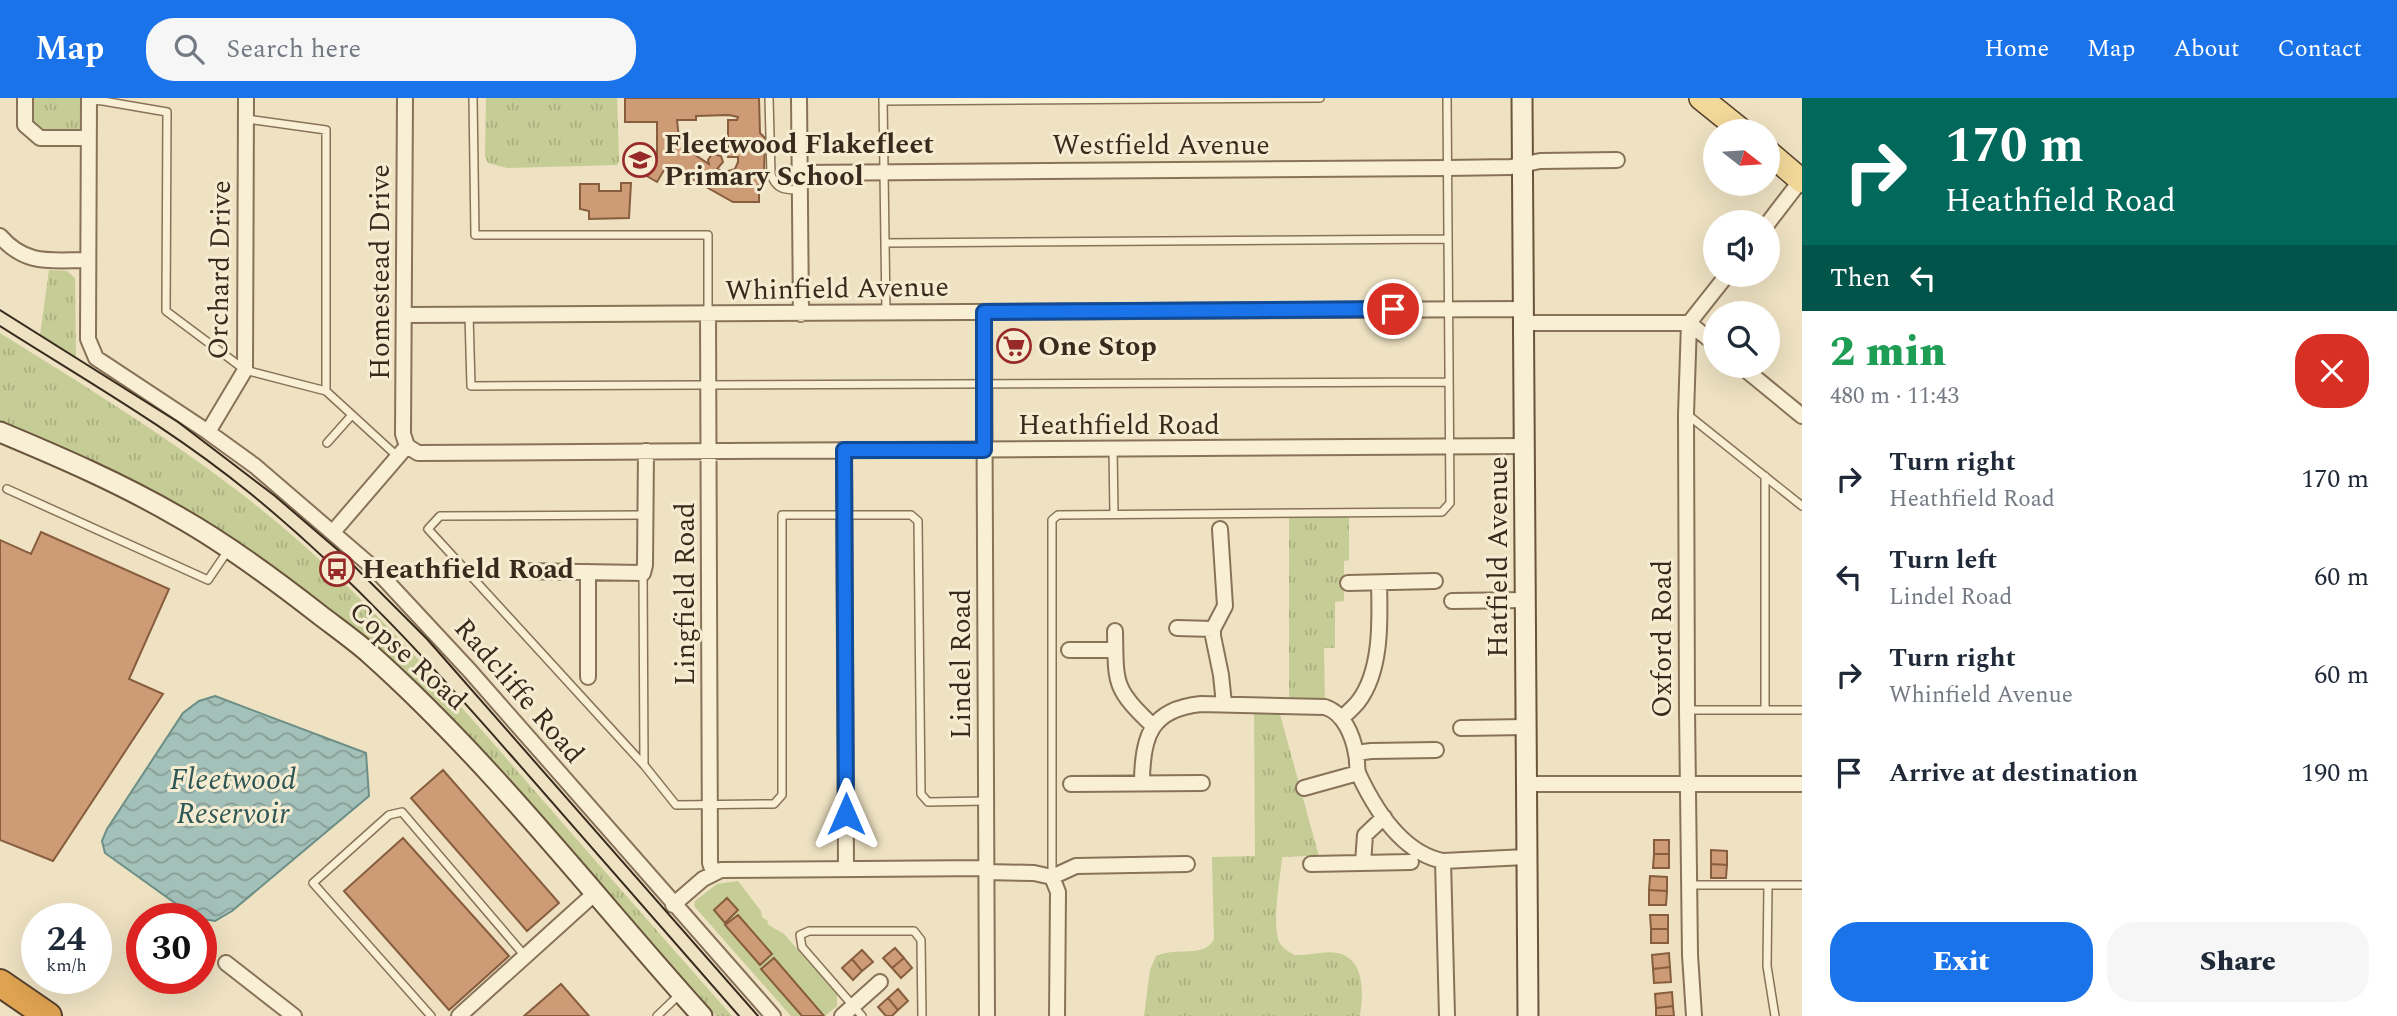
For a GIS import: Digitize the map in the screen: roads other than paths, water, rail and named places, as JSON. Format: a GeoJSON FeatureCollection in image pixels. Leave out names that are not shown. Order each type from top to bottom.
{"type":"FeatureCollection","features":[{"type":"Feature","properties":{"kind":"highway"},"geometry":{"type":"LineString","coordinates":[[0,983],[48,1016]]}},
{"type":"Feature","properties":{"kind":"main road"},"geometry":{"type":"LineString","coordinates":[[1701,98],[1727,119]]}},
{"type":"Feature","properties":{"kind":"main road"},"geometry":{"type":"LineString","coordinates":[[1780,162],[1802,180]]}},
{"type":"Feature","properties":{"kind":"street"},"geometry":{"type":"LineString","coordinates":[[25,98],[25,125],[40,138],[88,138]]}},
{"type":"Feature","properties":{"kind":"street","name":"Orchard Drive"},"geometry":{"type":"LineString","coordinates":[[208,432],[246,370],[246,98]]}},
{"type":"Feature","properties":{"kind":"street","name":"Homestead Drive"},"geometry":{"type":"LineString","coordinates":[[402,451],[405,98]]}},
{"type":"Feature","properties":{"kind":"street"},"geometry":{"type":"LineString","coordinates":[[799,98],[801,314]]}},
{"type":"Feature","properties":{"kind":"street","name":"Hatfield Avenue"},"geometry":{"type":"LineString","coordinates":[[1522,98],[1528,1016]]}},
{"type":"Feature","properties":{"kind":"street"},"geometry":{"type":"LineString","coordinates":[[0,236],[12,251],[29,258],[87,260],[89,99]]}},
{"type":"Feature","properties":{"kind":"street","name":"Westfield Avenue"},"geometry":{"type":"LineString","coordinates":[[800,173],[1447,168],[1522,165],[1540,161],[1617,160]]}},
{"type":"Feature","properties":{"kind":"street"},"geometry":{"type":"LineString","coordinates":[[1778,210],[1802,180]]}},
{"type":"Feature","properties":{"kind":"street","name":"Radcliffe Road"},"geometry":{"type":"LineString","coordinates":[[87,260],[88,339],[96,358],[208,432],[255,467],[334,532],[377,572],[470,671],[773,1016]]}},
{"type":"Feature","properties":{"kind":"street"},"geometry":{"type":"LineString","coordinates":[[1703,334],[1689,323],[1718,287]]}},
{"type":"Feature","properties":{"kind":"street","name":"Whinfield Avenue"},"geometry":{"type":"LineString","coordinates":[[404,315],[1448,309],[1523,316],[1689,323]]}},
{"type":"Feature","properties":{"kind":"street","name":"Lindel Road"},"geometry":{"type":"LineString","coordinates":[[984,312],[987,1016]]}},
{"type":"Feature","properties":{"kind":"street","name":"Lingfield Road"},"geometry":{"type":"LineString","coordinates":[[708,315],[710,863],[713,872]]}},
{"type":"Feature","properties":{"kind":"street","name":"Oxford Road"},"geometry":{"type":"LineString","coordinates":[[1689,323],[1686,414],[1687,709],[1690,955],[1694,1016]]}},
{"type":"Feature","properties":{"kind":"street"},"geometry":{"type":"LineString","coordinates":[[1756,378],[1802,416]]}},
{"type":"Feature","properties":{"kind":"street","name":"Copse Road"},"geometry":{"type":"LineString","coordinates":[[0,432],[71,462],[177,516],[286,588],[368,652],[436,716],[528,816],[702,1016]]}},
{"type":"Feature","properties":{"kind":"street","name":"Heathfield Road"},"geometry":{"type":"LineString","coordinates":[[402,451],[1526,446]]}},
{"type":"Feature","properties":{"kind":"street"},"geometry":{"type":"LineString","coordinates":[[844,450],[846,869]]}},
{"type":"Feature","properties":{"kind":"street"},"geometry":{"type":"LineString","coordinates":[[334,532],[402,451]]}},
{"type":"Feature","properties":{"kind":"street"},"geometry":{"type":"LineString","coordinates":[[520,571],[643,573],[646,451]]}},
{"type":"Feature","properties":{"kind":"street"},"geometry":{"type":"LineString","coordinates":[[1220,529],[1224,606],[1213,629],[1213,645],[1221,675],[1224,704]]}},
{"type":"Feature","properties":{"kind":"street"},"geometry":{"type":"LineString","coordinates":[[587,572],[588,677]]}},
{"type":"Feature","properties":{"kind":"street"},"geometry":{"type":"LineString","coordinates":[[1348,583],[1435,581]]}},
{"type":"Feature","properties":{"kind":"street"},"geometry":{"type":"LineString","coordinates":[[1342,718],[1359,702],[1376,657],[1379,583]]}},
{"type":"Feature","properties":{"kind":"street"},"geometry":{"type":"LineString","coordinates":[[1452,601],[1526,600]]}},
{"type":"Feature","properties":{"kind":"street"},"geometry":{"type":"LineString","coordinates":[[1177,628],[1213,629]]}},
{"type":"Feature","properties":{"kind":"street"},"geometry":{"type":"LineString","coordinates":[[1115,631],[1119,687],[1130,704],[1153,726]]}},
{"type":"Feature","properties":{"kind":"street"},"geometry":{"type":"LineString","coordinates":[[1069,650],[1115,650]]}},
{"type":"Feature","properties":{"kind":"street"},"geometry":{"type":"LineString","coordinates":[[1142,783],[1144,750],[1153,726],[1171,710],[1183,706],[1224,704],[1325,707],[1342,718],[1356,753],[1358,773],[1384,817],[1414,849],[1443,861],[1527,857]]}},
{"type":"Feature","properties":{"kind":"street"},"geometry":{"type":"LineString","coordinates":[[1461,728],[1528,726]]}},
{"type":"Feature","properties":{"kind":"street"},"geometry":{"type":"LineString","coordinates":[[1356,753],[1436,750]]}},
{"type":"Feature","properties":{"kind":"street"},"geometry":{"type":"LineString","coordinates":[[1304,788],[1358,773]]}},
{"type":"Feature","properties":{"kind":"street"},"geometry":{"type":"LineString","coordinates":[[1071,784],[1202,783]]}},
{"type":"Feature","properties":{"kind":"street"},"geometry":{"type":"LineString","coordinates":[[1528,784],[1802,784]]}},
{"type":"Feature","properties":{"kind":"street"},"geometry":{"type":"LineString","coordinates":[[1363,863],[1365,835],[1384,817]]}},
{"type":"Feature","properties":{"kind":"street"},"geometry":{"type":"LineString","coordinates":[[1443,861],[1447,1016]]}},
{"type":"Feature","properties":{"kind":"street"},"geometry":{"type":"LineString","coordinates":[[1311,864],[1411,862]]}},
{"type":"Feature","properties":{"kind":"street"},"geometry":{"type":"LineString","coordinates":[[674,905],[713,872],[722,870],[986,870],[1052,877],[1076,866],[1187,864]]}},
{"type":"Feature","properties":{"kind":"street"},"geometry":{"type":"LineString","coordinates":[[1052,877],[1058,892],[1057,1016]]}},
{"type":"Feature","properties":{"kind":"street"},"geometry":{"type":"LineString","coordinates":[[459,1016],[594,894]]}},
{"type":"Feature","properties":{"kind":"street"},"geometry":{"type":"LineString","coordinates":[[226,963],[294,1016]]}},
{"type":"Feature","properties":{"kind":"street"},"geometry":{"type":"LineString","coordinates":[[852,1013],[880,982]]}},
{"type":"Feature","properties":{"kind":"lane"},"geometry":{"type":"LineString","coordinates":[[473,98],[475,235],[708,235],[708,315]]}},
{"type":"Feature","properties":{"kind":"lane"},"geometry":{"type":"LineString","coordinates":[[769,98],[771,174],[774,184],[780,189],[800,190]]}},
{"type":"Feature","properties":{"kind":"lane"},"geometry":{"type":"LineString","coordinates":[[886,313],[883,99],[1320,98]]}},
{"type":"Feature","properties":{"kind":"lane"},"geometry":{"type":"LineString","coordinates":[[1052,877],[1052,520],[1058,515],[1114,513],[1442,512],[1450,503],[1447,98]]}},
{"type":"Feature","properties":{"kind":"lane"},"geometry":{"type":"LineString","coordinates":[[89,99],[167,112],[166,311],[246,370],[326,391],[351,416],[402,451]]}},
{"type":"Feature","properties":{"kind":"lane"},"geometry":{"type":"LineString","coordinates":[[246,119],[326,130],[326,391]]}},
{"type":"Feature","properties":{"kind":"lane"},"geometry":{"type":"LineString","coordinates":[[885,243],[1448,239]]}},
{"type":"Feature","properties":{"kind":"lane"},"geometry":{"type":"LineString","coordinates":[[469,315],[471,387],[1448,382]]}},
{"type":"Feature","properties":{"kind":"lane"},"geometry":{"type":"LineString","coordinates":[[1686,414],[1802,506]]}},
{"type":"Feature","properties":{"kind":"lane"},"geometry":{"type":"LineString","coordinates":[[327,443],[351,416]]}},
{"type":"Feature","properties":{"kind":"lane"},"geometry":{"type":"LineString","coordinates":[[1113,449],[1114,513]]}},
{"type":"Feature","properties":{"kind":"lane"},"geometry":{"type":"LineString","coordinates":[[1765,476],[1765,710]]}},
{"type":"Feature","properties":{"kind":"lane"},"geometry":{"type":"LineString","coordinates":[[7,489],[208,580],[229,548]]}},
{"type":"Feature","properties":{"kind":"lane"},"geometry":{"type":"LineString","coordinates":[[645,515],[440,516],[428,529],[643,765],[676,805],[774,804],[782,795],[782,516],[911,515],[918,521],[920,794],[928,802],[986,801]]}},
{"type":"Feature","properties":{"kind":"lane"},"geometry":{"type":"LineString","coordinates":[[643,573],[643,765]]}},
{"type":"Feature","properties":{"kind":"lane"},"geometry":{"type":"LineString","coordinates":[[1687,709],[1802,710]]}},
{"type":"Feature","properties":{"kind":"lane"},"geometry":{"type":"LineString","coordinates":[[431,1016],[313,883],[389,815],[402,812],[525,957]]}},
{"type":"Feature","properties":{"kind":"lane"},"geometry":{"type":"LineString","coordinates":[[1690,885],[1802,885]]}},
{"type":"Feature","properties":{"kind":"lane"},"geometry":{"type":"LineString","coordinates":[[1768,885],[1767,966],[1775,1016]]}},
{"type":"Feature","properties":{"kind":"lane"},"geometry":{"type":"LineString","coordinates":[[852,1013],[802,947],[800,934],[809,931],[914,931],[921,940],[922,1016]]}},
{"type":"Feature","properties":{"kind":"lane"},"geometry":{"type":"LineString","coordinates":[[657,1016],[681,993]]}},
{"type":"Feature","properties":{"kind":"water","name":"Fleetwood Reservoir"},"geometry":{"type":"Polygon","coordinates":[[[215,696],[366,753],[369,796],[232,911],[217,920],[217,903],[175,903],[105,853],[102,841],[107,829],[183,713],[199,701],[215,696]]]}},
{"type":"Feature","properties":{"kind":"tram line"},"geometry":{"type":"LineString","coordinates":[[0,310],[178,422],[275,496],[339,551],[427,639],[758,1016]]}},
{"type":"Feature","properties":{"kind":"tram line"},"geometry":{"type":"LineString","coordinates":[[0,326],[191,448],[251,494],[322,556],[453,690],[739,1016]]}},
{"type":"Feature","properties":{"kind":"place","name":"Fleetwood Flakefleet Primary School"},"geometry":{"type":"Point","coordinates":[640,160]}},
{"type":"Feature","properties":{"kind":"place","name":"One Stop"},"geometry":{"type":"Point","coordinates":[1014,346]}},
{"type":"Feature","properties":{"kind":"place","name":"Heathfield Road"},"geometry":{"type":"Point","coordinates":[337,569]}}]}
